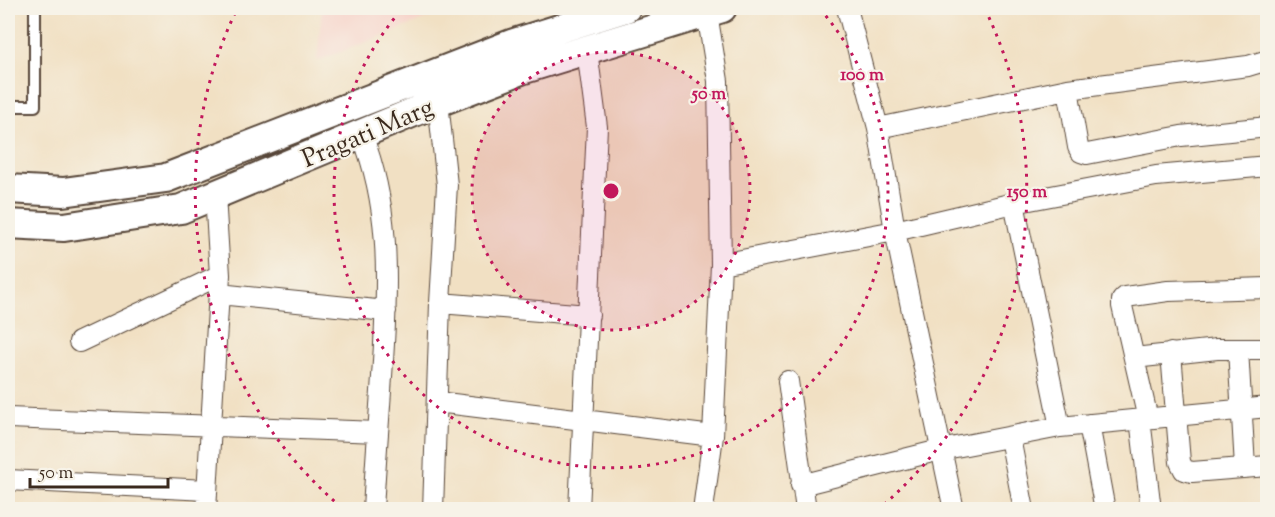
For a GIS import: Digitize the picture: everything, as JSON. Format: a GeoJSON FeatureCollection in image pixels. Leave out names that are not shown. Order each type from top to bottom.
{"type":"FeatureCollection","features":[{"type":"Feature","properties":{"kind":"main road"},"geometry":{"type":"LineString","coordinates":[[620,9],[634,35]]}},
{"type":"Feature","properties":{"kind":"main road"},"geometry":{"type":"LineString","coordinates":[[597,47],[620,9]]}},
{"type":"Feature","properties":{"kind":"main road","name":"Pragati Marg"},"geometry":{"type":"LineString","coordinates":[[8,189],[63,192],[166,178],[514,43],[620,9]]}},
{"type":"Feature","properties":{"kind":"main road","name":"Pragati Marg"},"geometry":{"type":"LineString","coordinates":[[8,224],[64,227],[181,209],[521,70],[714,10]]}},
{"type":"Feature","properties":{"kind":"street"},"geometry":{"type":"LineString","coordinates":[[847,8],[878,128],[895,231],[954,510]]}},
{"type":"Feature","properties":{"kind":"street"},"geometry":{"type":"LineString","coordinates":[[703,510],[713,436],[721,264],[718,81],[714,10]]}},
{"type":"Feature","properties":{"kind":"street"},"geometry":{"type":"LineString","coordinates":[[579,510],[597,128],[597,47]]}},
{"type":"Feature","properties":{"kind":"street"},"geometry":{"type":"LineString","coordinates":[[878,128],[1068,89],[1248,66],[1268,60]]}},
{"type":"Feature","properties":{"kind":"street"},"geometry":{"type":"LineString","coordinates":[[1068,89],[1077,147],[1081,152],[1087,154],[1181,136],[1268,127]]}},
{"type":"Feature","properties":{"kind":"street"},"geometry":{"type":"LineString","coordinates":[[438,102],[447,184],[437,402],[438,509]]}},
{"type":"Feature","properties":{"kind":"street"},"geometry":{"type":"LineString","coordinates":[[362,135],[372,160],[386,234],[386,311],[373,510]]}},
{"type":"Feature","properties":{"kind":"street"},"geometry":{"type":"LineString","coordinates":[[721,264],[895,231],[1014,203],[1156,176],[1268,166]]}},
{"type":"Feature","properties":{"kind":"street"},"geometry":{"type":"LineString","coordinates":[[8,480],[206,500],[219,285],[214,195]]}},
{"type":"Feature","properties":{"kind":"street"},"geometry":{"type":"LineString","coordinates":[[1014,203],[1060,427]]}},
{"type":"Feature","properties":{"kind":"street"},"geometry":{"type":"LineString","coordinates":[[79,342],[219,285],[386,311]]}},
{"type":"Feature","properties":{"kind":"street"},"geometry":{"type":"LineString","coordinates":[[1151,510],[1144,419],[1122,300],[1125,297],[1168,291],[1268,288]]}},
{"type":"Feature","properties":{"kind":"street"},"geometry":{"type":"LineString","coordinates":[[440,303],[589,315]]}},
{"type":"Feature","properties":{"kind":"street"},"geometry":{"type":"LineString","coordinates":[[1134,358],[1217,348],[1268,349]]}},
{"type":"Feature","properties":{"kind":"street"},"geometry":{"type":"LineString","coordinates":[[1239,349],[1245,466]]}},
{"type":"Feature","properties":{"kind":"street"},"geometry":{"type":"LineString","coordinates":[[1171,353],[1180,462],[1184,470],[1191,472],[1268,466]]}},
{"type":"Feature","properties":{"kind":"street"},"geometry":{"type":"LineString","coordinates":[[788,381],[806,510]]}},
{"type":"Feature","properties":{"kind":"street"},"geometry":{"type":"LineString","coordinates":[[437,402],[713,436]]}},
{"type":"Feature","properties":{"kind":"street"},"geometry":{"type":"LineString","coordinates":[[801,485],[940,450],[1060,427],[1268,407]]}},
{"type":"Feature","properties":{"kind":"street"},"geometry":{"type":"LineString","coordinates":[[8,418],[378,432]]}},
{"type":"Feature","properties":{"kind":"street"},"geometry":{"type":"LineString","coordinates":[[1089,424],[1105,510]]}},
{"type":"Feature","properties":{"kind":"street"},"geometry":{"type":"LineString","coordinates":[[1010,438],[1023,510]]}},
{"type":"Feature","properties":{"kind":"lane"},"geometry":{"type":"LineString","coordinates":[[8,106],[35,106],[35,8]]}},
{"type":"Feature","properties":{"kind":"shaded area"},"geometry":{"type":"Polygon","coordinates":[[[322,8],[454,8],[317,61],[322,8]]]}}]}
